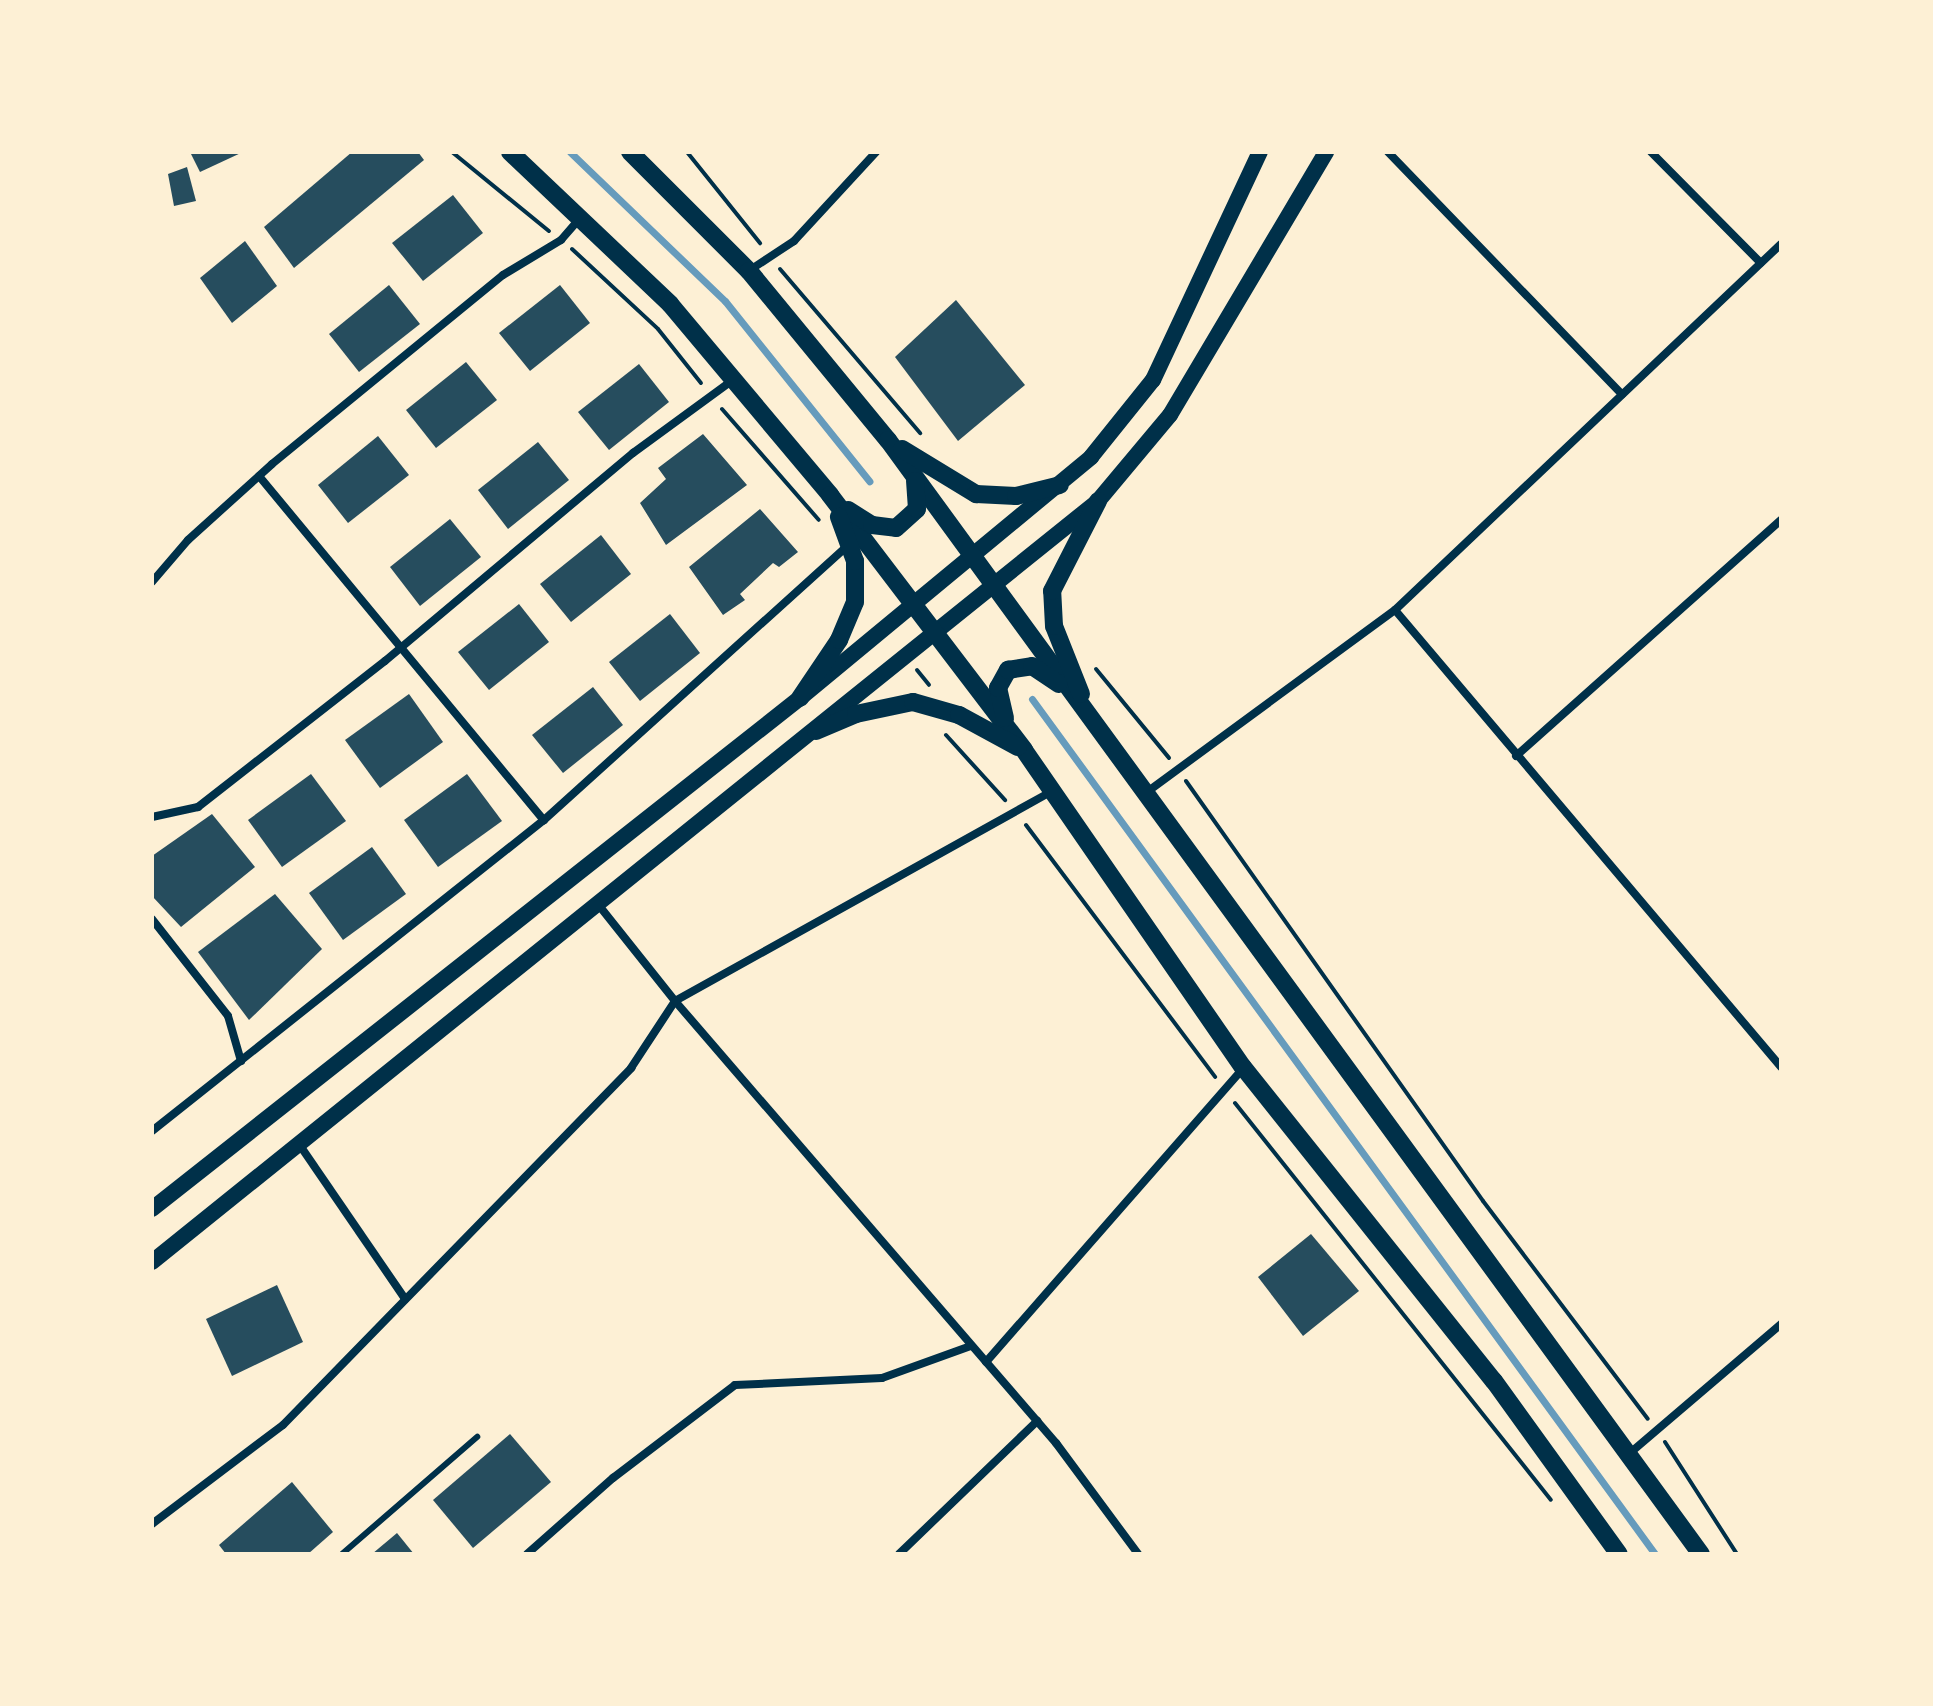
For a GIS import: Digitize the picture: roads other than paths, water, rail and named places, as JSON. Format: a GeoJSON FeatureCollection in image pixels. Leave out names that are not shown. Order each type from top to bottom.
{"type":"FeatureCollection","features":[{"type":"Feature","properties":{"kind":"main road"},"geometry":{"type":"LineString","coordinates":[[510,152],[581,216],[670,304],[830,495],[1024,750],[1243,1067],[1494,1381],[1619,1554]]}},
{"type":"Feature","properties":{"kind":"main road"},"geometry":{"type":"LineString","coordinates":[[630,152],[749,271],[888,440],[1701,1554]]}},
{"type":"Feature","properties":{"kind":"main road"},"geometry":{"type":"LineString","coordinates":[[152,1209],[800,698],[1091,457],[1153,380],[1260,152]]}},
{"type":"Feature","properties":{"kind":"main road"},"geometry":{"type":"LineString","coordinates":[[152,1262],[597,902],[816,731],[1098,501],[1170,415],[1322,153]]}},
{"type":"Feature","properties":{"kind":"main road"},"geometry":{"type":"LineString","coordinates":[[888,440],[976,494],[1016,496],[1060,485]]}},
{"type":"Feature","properties":{"kind":"main road"},"geometry":{"type":"LineString","coordinates":[[830,495],[872,525],[896,528],[917,509],[913,475]]}},
{"type":"Feature","properties":{"kind":"main road"},"geometry":{"type":"LineString","coordinates":[[800,698],[839,640],[855,602],[858,579],[849,543],[830,495]]}},
{"type":"Feature","properties":{"kind":"main road"},"geometry":{"type":"LineString","coordinates":[[1086,712],[1054,626],[1052,591],[1098,501]]}},
{"type":"Feature","properties":{"kind":"main road"},"geometry":{"type":"LineString","coordinates":[[1024,750],[998,700],[998,688],[1008,670],[1032,666],[1043,671],[1086,712]]}},
{"type":"Feature","properties":{"kind":"main road"},"geometry":{"type":"LineString","coordinates":[[816,731],[881,706],[931,705],[1024,750]]}},
{"type":"Feature","properties":{"kind":"street"},"geometry":{"type":"LineString","coordinates":[[749,271],[794,241],[876,152]]}},
{"type":"Feature","properties":{"kind":"street"},"geometry":{"type":"LineString","coordinates":[[1388,152],[1622,394]]}},
{"type":"Feature","properties":{"kind":"street"},"geometry":{"type":"LineString","coordinates":[[1651,152],[1761,263]]}},
{"type":"Feature","properties":{"kind":"street"},"geometry":{"type":"LineString","coordinates":[[152,582],[259,476],[503,275],[561,240],[581,216]]}},
{"type":"Feature","properties":{"kind":"street"},"geometry":{"type":"LineString","coordinates":[[1146,793],[1395,610],[1781,244]]}},
{"type":"Feature","properties":{"kind":"street"},"geometry":{"type":"LineString","coordinates":[[152,817],[198,807],[403,646],[633,453],[734,378]]}},
{"type":"Feature","properties":{"kind":"street"},"geometry":{"type":"LineString","coordinates":[[259,476],[403,646],[544,820]]}},
{"type":"Feature","properties":{"kind":"street"},"geometry":{"type":"LineString","coordinates":[[1516,756],[1781,520]]}},
{"type":"Feature","properties":{"kind":"street"},"geometry":{"type":"LineString","coordinates":[[152,1131],[544,820],[849,543]]}},
{"type":"Feature","properties":{"kind":"street"},"geometry":{"type":"LineString","coordinates":[[1395,610],[1781,1067]]}},
{"type":"Feature","properties":{"kind":"street"},"geometry":{"type":"LineString","coordinates":[[152,1524],[283,1425],[631,1068],[675,1001],[1051,791]]}},
{"type":"Feature","properties":{"kind":"street"},"geometry":{"type":"LineString","coordinates":[[597,902],[675,1001],[1037,1421],[1138,1554]]}},
{"type":"Feature","properties":{"kind":"street"},"geometry":{"type":"LineString","coordinates":[[152,919],[228,1016],[241,1061]]}},
{"type":"Feature","properties":{"kind":"street"},"geometry":{"type":"LineString","coordinates":[[986,1362],[1243,1067]]}},
{"type":"Feature","properties":{"kind":"street"},"geometry":{"type":"LineString","coordinates":[[299,1144],[405,1299]]}},
{"type":"Feature","properties":{"kind":"street"},"geometry":{"type":"LineString","coordinates":[[1630,1453],[1781,1324]]}},
{"type":"Feature","properties":{"kind":"street"},"geometry":{"type":"LineString","coordinates":[[527,1554],[613,1478],[735,1385],[882,1378],[971,1346]]}},
{"type":"Feature","properties":{"kind":"street"},"geometry":{"type":"LineString","coordinates":[[899,1554],[1037,1421]]}},
{"type":"Feature","properties":{"kind":"lane"},"geometry":{"type":"LineString","coordinates":[[342,1554],[477,1437]]}},
{"type":"Feature","properties":{"kind":"waterway"},"geometry":{"type":"LineString","coordinates":[[570,152],[725,301],[869,481]]}},
{"type":"Feature","properties":{"kind":"waterway"},"geometry":{"type":"LineString","coordinates":[[1032,699],[1655,1554]]}}]}
